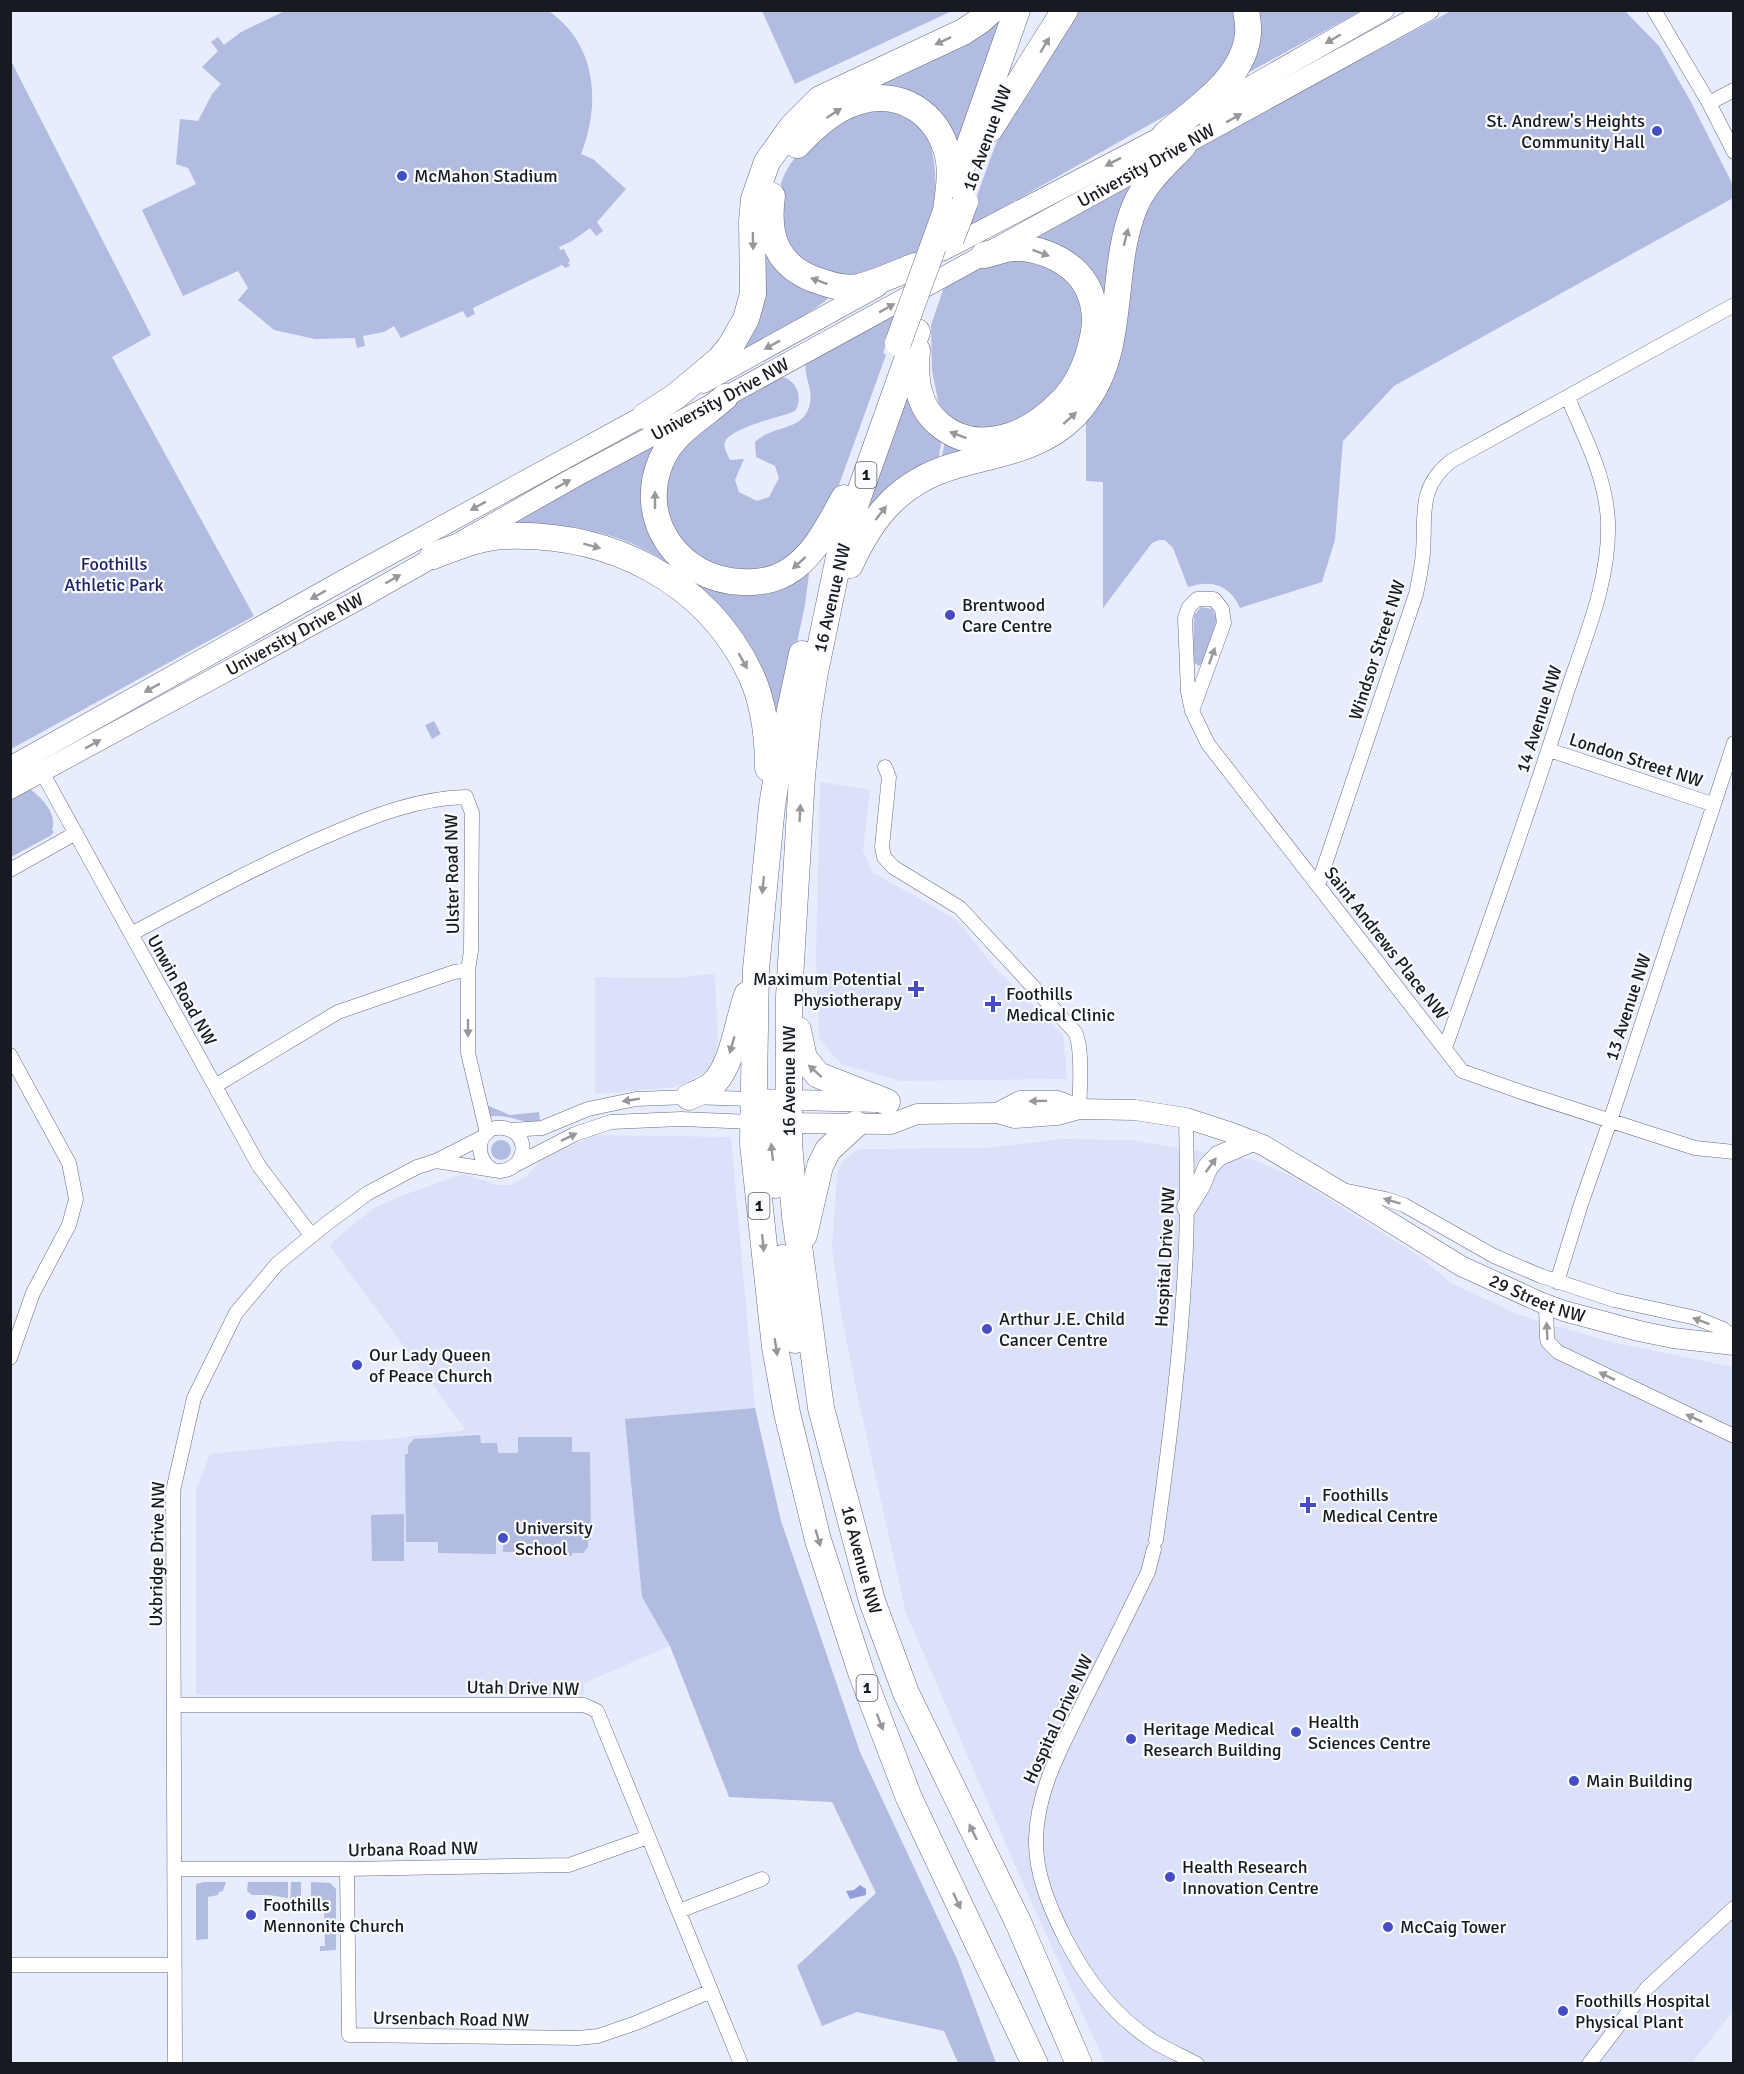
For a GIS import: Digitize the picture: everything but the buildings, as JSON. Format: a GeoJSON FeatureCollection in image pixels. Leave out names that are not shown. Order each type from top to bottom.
{"type":"FeatureCollection","features":[{"type":"Feature","properties":{"kind":"highway"},"geometry":{"type":"LineString","coordinates":[[645,416],[676,396],[720,359],[746,320],[753,294],[754,199],[767,162],[792,127],[820,99],[963,32],[992,10]]}},
{"type":"Feature","properties":{"kind":"highway","name":"16 Avenue NW"},"geometry":{"type":"LineString","coordinates":[[1017,10],[955,206],[908,337],[844,498],[802,655],[779,762],[772,806],[756,969],[770,1113],[795,1216],[821,1408],[872,1601],[906,1693],[1018,1922],[1079,2064]]}},
{"type":"Feature","properties":{"kind":"highway","name":"16 Avenue NW"},"geometry":{"type":"LineString","coordinates":[[955,206],[990,129],[1032,10]]}},
{"type":"Feature","properties":{"kind":"highway"},"geometry":{"type":"LineString","coordinates":[[990,129],[1065,10]]}},
{"type":"Feature","properties":{"kind":"highway"},"geometry":{"type":"LineString","coordinates":[[825,621],[864,536],[886,506],[900,492],[940,471],[1004,454],[1048,435],[1072,418],[1092,395],[1110,345],[1124,244],[1136,205],[1174,141],[1226,83],[1239,62],[1248,34],[1246,10]]}},
{"type":"Feature","properties":{"kind":"highway"},"geometry":{"type":"LineString","coordinates":[[915,266],[858,287],[836,287],[793,270],[775,244],[770,228],[772,192],[785,162],[812,129],[842,108],[870,98],[907,104],[927,116],[936,126],[948,157],[955,206]]}},
{"type":"Feature","properties":{"kind":"highway"},"geometry":{"type":"LineString","coordinates":[[908,337],[919,390],[925,407],[934,420],[948,431],[973,441],[1002,439],[1029,429],[1059,405],[1082,372],[1090,351],[1095,328],[1094,306],[1088,289],[1079,275],[1064,262],[1032,249],[1014,248],[984,255]]}},
{"type":"Feature","properties":{"kind":"highway","name":"16 Avenue NW"},"geometry":{"type":"LineString","coordinates":[[908,337],[839,557],[825,621],[810,706],[802,776],[789,997],[770,1113],[753,1144],[775,1347],[787,1413],[818,1540],[861,1672],[909,1798],[1035,2064]]}},
{"type":"Feature","properties":{"kind":"highway"},"geometry":{"type":"LineString","coordinates":[[725,397],[687,426],[673,441],[662,459],[656,476],[655,510],[671,548],[683,561],[705,575],[733,582],[761,582],[778,577],[789,572],[816,545],[844,498]]}},
{"type":"Feature","properties":{"kind":"highway"},"geometry":{"type":"LineString","coordinates":[[433,556],[469,543],[506,536],[550,539],[589,544],[615,552],[649,568],[675,584],[705,608],[734,645],[751,675],[760,700],[765,726],[772,806]]}},
{"type":"Feature","properties":{"kind":"highway"},"geometry":{"type":"LineString","coordinates":[[689,1097],[714,1083],[722,1071],[756,969]]}},
{"type":"Feature","properties":{"kind":"highway"},"geometry":{"type":"LineString","coordinates":[[789,997],[804,1058],[811,1069],[832,1082],[887,1102]]}},
{"type":"Feature","properties":{"kind":"highway"},"geometry":{"type":"LineString","coordinates":[[770,1113],[787,1299],[815,1447],[855,1596],[884,1659],[906,1693]]}},
{"type":"Feature","properties":{"kind":"highway"},"geometry":{"type":"LineString","coordinates":[[803,1281],[803,1238],[820,1166],[828,1150],[856,1124]]}},
{"type":"Feature","properties":{"kind":"highway"},"geometry":{"type":"LineString","coordinates":[[1018,1922],[1053,1975],[1096,2064]]}},
{"type":"Feature","properties":{"kind":"street","name":"University Drive NW"},"geometry":{"type":"LineString","coordinates":[[10,767],[37,763],[358,600],[575,477],[984,255],[1174,141],[1384,10]]}},
{"type":"Feature","properties":{"kind":"street","name":"University Drive NW"},"geometry":{"type":"LineString","coordinates":[[10,789],[37,763],[347,578],[915,266],[1174,141],[1429,10]]}},
{"type":"Feature","properties":{"kind":"street"},"geometry":{"type":"LineString","coordinates":[[1654,10],[1709,103],[1734,152]]}},
{"type":"Feature","properties":{"kind":"street"},"geometry":{"type":"LineString","coordinates":[[1709,103],[1734,90]]}},
{"type":"Feature","properties":{"kind":"street","name":"Windsor Street NW"},"geometry":{"type":"LineString","coordinates":[[1318,885],[1416,594],[1423,553],[1424,507],[1428,489],[1438,474],[1451,461],[1734,305]]}},
{"type":"Feature","properties":{"kind":"street","name":"14 Avenue NW"},"geometry":{"type":"LineString","coordinates":[[1445,1048],[1549,750],[1604,576],[1608,539],[1603,479],[1568,398]]}},
{"type":"Feature","properties":{"kind":"street","name":"Saint Andrews Place NW"},"geometry":{"type":"LineString","coordinates":[[1192,711],[1224,623],[1222,609],[1214,599],[1197,599],[1189,607],[1185,618],[1188,692],[1192,711],[1208,744],[1462,1071],[1524,1094],[1695,1148],[1734,1152]]}},
{"type":"Feature","properties":{"kind":"street","name":"13 Avenue NW"},"geometry":{"type":"LineString","coordinates":[[1557,1282],[1712,804],[1734,743]]}},
{"type":"Feature","properties":{"kind":"street","name":"London Street NW"},"geometry":{"type":"LineString","coordinates":[[1549,750],[1712,804]]}},
{"type":"Feature","properties":{"kind":"street","name":"Unwin Road NW"},"geometry":{"type":"LineString","coordinates":[[37,763],[259,1166],[311,1235]]}},
{"type":"Feature","properties":{"kind":"street"},"geometry":{"type":"LineString","coordinates":[[885,766],[889,777],[882,847],[884,857],[893,867],[960,908],[1075,1032],[1078,1037],[1079,1055],[1079,1109]]}},
{"type":"Feature","properties":{"kind":"street","name":"Ulster Road NW"},"geometry":{"type":"LineString","coordinates":[[131,934],[248,872],[357,823],[414,803],[446,797],[466,797],[472,813],[468,1053],[485,1135]]}},
{"type":"Feature","properties":{"kind":"street"},"geometry":{"type":"LineString","coordinates":[[10,870],[76,833]]}},
{"type":"Feature","properties":{"kind":"street"},"geometry":{"type":"LineString","coordinates":[[215,1086],[338,1012],[454,972],[468,970]]}},
{"type":"Feature","properties":{"kind":"street"},"geometry":{"type":"LineString","coordinates":[[10,1358],[33,1293],[69,1225],[76,1199],[69,1163],[12,1060]]}},
{"type":"Feature","properties":{"kind":"street"},"geometry":{"type":"LineString","coordinates":[[689,1097],[770,1113],[611,1122],[575,1134],[506,1170],[493,1170],[483,1162],[480,1156],[480,1143],[485,1135],[498,1128],[510,1130],[542,1128],[588,1109],[624,1101],[689,1097]]}},
{"type":"Feature","properties":{"kind":"street","name":"29 Street NW"},"geometry":{"type":"LineString","coordinates":[[770,1113],[856,1124],[891,1124],[917,1114],[997,1113],[1020,1101],[1058,1101],[1079,1109],[1135,1110],[1186,1118],[1253,1141],[1461,1266],[1546,1305],[1603,1323],[1673,1338],[1734,1345]]}},
{"type":"Feature","properties":{"kind":"street","name":"29 Street NW"},"geometry":{"type":"LineString","coordinates":[[770,1113],[887,1102],[917,1114]]}},
{"type":"Feature","properties":{"kind":"street","name":"Hospital Drive NW"},"geometry":{"type":"LineString","coordinates":[[1186,1118],[1187,1207],[1184,1283],[1176,1378],[1155,1544],[1148,1572],[1050,1774],[1038,1809],[1036,1841],[1037,1859],[1048,1900],[1073,1953],[1101,1995],[1131,2026],[1154,2042],[1197,2064]]}},
{"type":"Feature","properties":{"kind":"street"},"geometry":{"type":"LineString","coordinates":[[510,1130],[520,1138],[522,1145],[523,1151],[517,1164]]}},
{"type":"Feature","properties":{"kind":"street","name":"Uxbridge Drive NW"},"geometry":{"type":"LineString","coordinates":[[175,2064],[173,1491],[194,1398],[236,1313],[277,1264],[311,1235],[368,1193],[485,1135]]}},
{"type":"Feature","properties":{"kind":"street"},"geometry":{"type":"LineString","coordinates":[[1187,1207],[1208,1167],[1218,1156],[1253,1141]]}},
{"type":"Feature","properties":{"kind":"street","name":"Uxbridge Drive NW"},"geometry":{"type":"LineString","coordinates":[[436,1161],[493,1170]]}},
{"type":"Feature","properties":{"kind":"street","name":"29 Street NW"},"geometry":{"type":"LineString","coordinates":[[1338,1190],[1386,1199],[1404,1205],[1494,1256],[1557,1282],[1614,1300],[1696,1318],[1724,1329],[1734,1338]]}},
{"type":"Feature","properties":{"kind":"street"},"geometry":{"type":"LineString","coordinates":[[1410,1235],[1421,1226],[1441,1225]]}},
{"type":"Feature","properties":{"kind":"street"},"geometry":{"type":"LineString","coordinates":[[1546,1305],[1548,1342],[1558,1352],[1734,1436]]}},
{"type":"Feature","properties":{"kind":"street"},"geometry":{"type":"LineString","coordinates":[[1665,1312],[1673,1338]]}},
{"type":"Feature","properties":{"kind":"street","name":"Utah Drive NW"},"geometry":{"type":"LineString","coordinates":[[174,1705],[584,1706],[597,1711],[741,2064]]}},
{"type":"Feature","properties":{"kind":"street","name":"Urbana Road NW"},"geometry":{"type":"LineString","coordinates":[[174,1869],[569,1865],[648,1837]]}},
{"type":"Feature","properties":{"kind":"street","name":"Ursenbach Road NW"},"geometry":{"type":"LineString","coordinates":[[348,1869],[349,2036],[578,2038],[598,2036],[636,2023],[711,1991]]}},
{"type":"Feature","properties":{"kind":"street"},"geometry":{"type":"LineString","coordinates":[[679,1911],[762,1879]]}},
{"type":"Feature","properties":{"kind":"street"},"geometry":{"type":"LineString","coordinates":[[1589,2064],[1647,1988],[1734,1908]]}},
{"type":"Feature","properties":{"kind":"street"},"geometry":{"type":"LineString","coordinates":[[10,1965],[174,1965]]}},
{"type":"Feature","properties":{"kind":"shaded area"},"geometry":{"type":"Polygon","coordinates":[[[820,782],[870,790],[863,850],[872,872],[957,920],[996,969],[1063,1034],[1067,1079],[900,1081],[841,1064],[819,1039],[816,956],[820,782]]]}},
{"type":"Feature","properties":{"kind":"shaded area"},"geometry":{"type":"Polygon","coordinates":[[[715,973],[718,1041],[715,1058],[706,1072],[677,1087],[595,1094],[595,977],[676,978],[715,973]]]}},
{"type":"Feature","properties":{"kind":"shaded area"},"geometry":{"type":"Polygon","coordinates":[[[595,1135],[731,1137],[755,1408],[625,1419],[642,1597],[670,1646],[584,1683],[584,1695],[196,1694],[196,1489],[210,1454],[339,1441],[381,1440],[466,1430],[330,1247],[333,1241],[374,1208],[398,1197],[463,1174],[497,1185],[510,1185],[527,1176],[543,1158],[595,1135]]]}},
{"type":"Feature","properties":{"kind":"shaded area","name":"Foothills Medical Centre"},"geometry":{"type":"Polygon","coordinates":[[[1061,1139],[1129,1140],[1255,1160],[1297,1179],[1419,1256],[1451,1283],[1519,1315],[1612,1342],[1733,1367],[1733,2011],[1692,2063],[1105,2063],[1020,1877],[906,1613],[858,1398],[842,1319],[832,1248],[837,1175],[841,1164],[855,1151],[862,1149],[984,1148],[1061,1139]]]}},
{"type":"Feature","properties":{"kind":"shaded area"},"geometry":{"type":"Polygon","coordinates":[[[860,1885],[866,1889],[866,1895],[850,1899],[846,1891],[854,1890],[860,1885]]]}},
{"type":"Feature","properties":{"kind":"green space","name":"McMahon Stadium"},"geometry":{"type":"Polygon","coordinates":[[[287,10],[547,10],[564,24],[576,39],[585,57],[590,75],[591,115],[581,154],[593,159],[626,189],[597,222],[603,231],[596,236],[590,228],[559,247],[560,250],[564,249],[570,266],[565,268],[562,265],[473,308],[475,314],[467,318],[463,311],[401,338],[394,326],[384,332],[363,336],[365,346],[357,348],[355,338],[315,339],[274,330],[238,300],[248,288],[238,271],[183,296],[142,210],[196,184],[188,168],[176,164],[180,119],[198,121],[212,94],[221,84],[202,67],[218,51],[211,42],[218,37],[224,45],[241,32],[287,10]]]}},
{"type":"Feature","properties":{"kind":"green space"},"geometry":{"type":"Polygon","coordinates":[[[762,11],[952,11],[795,84],[762,11]]]}},
{"type":"Feature","properties":{"kind":"green space"},"geometry":{"type":"Polygon","coordinates":[[[1001,11],[1004,13],[1001,35],[955,165],[952,165],[945,137],[930,114],[914,102],[879,92],[845,99],[814,117],[788,145],[771,179],[765,214],[771,248],[794,277],[831,295],[800,318],[733,354],[748,325],[758,288],[760,272],[758,223],[763,185],[785,141],[819,108],[958,40],[1001,11]]]}},
{"type":"Feature","properties":{"kind":"green space"},"geometry":{"type":"Polygon","coordinates":[[[1070,11],[1241,11],[1236,54],[1186,104],[967,228],[995,146],[1070,11]]]}},
{"type":"Feature","properties":{"kind":"green space"},"geometry":{"type":"Polygon","coordinates":[[[1253,11],[1361,11],[1244,75],[1253,11]]]}},
{"type":"Feature","properties":{"kind":"green space"},"geometry":{"type":"Polygon","coordinates":[[[1451,11],[1625,11],[1659,46],[1691,102],[1733,185],[1733,198],[1394,386],[1343,441],[1335,540],[1322,582],[1240,608],[1231,594],[1219,586],[1205,584],[1188,587],[1173,548],[1165,540],[1159,540],[1152,543],[1103,608],[1103,482],[1086,481],[1086,418],[1100,403],[1109,382],[1137,229],[1145,203],[1183,155],[1451,11]]]}},
{"type":"Feature","properties":{"kind":"green space","name":"Foothills Athletic Park"},"geometry":{"type":"Polygon","coordinates":[[[11,61],[151,335],[112,357],[254,616],[11,749],[11,61]]]}},
{"type":"Feature","properties":{"kind":"green space"},"geometry":{"type":"Polygon","coordinates":[[[856,107],[909,113],[935,145],[931,147],[935,176],[934,201],[919,254],[892,267],[832,282],[788,253],[780,213],[779,192],[783,178],[799,154],[820,133],[856,107]]]}},
{"type":"Feature","properties":{"kind":"green space"},"geometry":{"type":"Polygon","coordinates":[[[1150,170],[1122,215],[1105,332],[1094,374],[1085,392],[1056,424],[1035,436],[1013,445],[943,464],[941,462],[945,440],[989,447],[1027,435],[1061,409],[1085,374],[1098,334],[1096,296],[1075,263],[1032,242],[1032,237],[1150,170]]]}},
{"type":"Feature","properties":{"kind":"green space"},"geometry":{"type":"Polygon","coordinates":[[[1014,255],[1051,261],[1087,303],[1081,359],[1039,413],[977,437],[940,410],[932,371],[931,325],[944,287],[969,271],[1014,255]]]}},
{"type":"Feature","properties":{"kind":"green space"},"geometry":{"type":"Polygon","coordinates":[[[898,310],[883,353],[886,355],[836,493],[815,536],[762,575],[690,561],[659,494],[687,430],[776,377],[788,379],[793,383],[799,399],[795,411],[736,432],[725,442],[730,460],[744,459],[735,480],[739,492],[757,501],[769,497],[779,478],[775,466],[756,457],[755,442],[770,432],[802,419],[807,412],[811,398],[806,360],[898,310]]]}},
{"type":"Feature","properties":{"kind":"green space"},"geometry":{"type":"Polygon","coordinates":[[[909,375],[942,438],[938,462],[869,510],[871,496],[909,375]]]}},
{"type":"Feature","properties":{"kind":"green space"},"geometry":{"type":"Polygon","coordinates":[[[671,431],[646,494],[708,584],[810,566],[805,605],[776,740],[677,571],[639,547],[598,533],[577,528],[510,524],[671,431]]]}},
{"type":"Feature","properties":{"kind":"green space"},"geometry":{"type":"Polygon","coordinates":[[[1201,607],[1212,609],[1217,619],[1203,662],[1199,666],[1193,662],[1194,615],[1201,607]]]}},
{"type":"Feature","properties":{"kind":"green space"},"geometry":{"type":"Polygon","coordinates":[[[434,721],[441,734],[432,739],[425,725],[434,721]]]}},
{"type":"Feature","properties":{"kind":"green space"},"geometry":{"type":"Polygon","coordinates":[[[28,788],[47,806],[53,818],[52,830],[54,832],[11,857],[10,796],[28,788]]]}},
{"type":"Feature","properties":{"kind":"green space"},"geometry":{"type":"Polygon","coordinates":[[[489,1106],[510,1115],[539,1112],[540,1120],[537,1123],[500,1116],[488,1117],[486,1110],[489,1106]]]}},
{"type":"Feature","properties":{"kind":"green space"},"geometry":{"type":"Polygon","coordinates":[[[501,1140],[508,1143],[511,1150],[508,1157],[501,1160],[494,1157],[491,1150],[494,1143],[501,1140]]]}},
{"type":"Feature","properties":{"kind":"green space"},"geometry":{"type":"Polygon","coordinates":[[[755,1408],[781,1521],[860,1752],[957,1959],[996,2063],[958,2063],[944,2031],[857,2012],[822,2026],[797,1966],[876,1893],[832,1802],[729,1797],[670,1646],[642,1597],[625,1419],[755,1408]]]}},
{"type":"Feature","properties":{"kind":"green space"},"geometry":{"type":"Polygon","coordinates":[[[480,1435],[481,1443],[497,1443],[498,1453],[518,1453],[518,1437],[572,1437],[572,1452],[590,1452],[591,1540],[588,1541],[588,1547],[583,1553],[572,1553],[572,1556],[518,1556],[517,1552],[503,1552],[503,1541],[496,1541],[496,1554],[438,1553],[438,1542],[406,1542],[405,1454],[408,1454],[408,1446],[414,1439],[480,1435]]]}},
{"type":"Feature","properties":{"kind":"green space"},"geometry":{"type":"Polygon","coordinates":[[[404,1514],[404,1561],[372,1561],[371,1515],[404,1514]]]}},
{"type":"Feature","properties":{"kind":"green space"},"geometry":{"type":"Polygon","coordinates":[[[226,1882],[223,1891],[218,1895],[208,1897],[208,1939],[196,1940],[196,1884],[226,1882]]]}},
{"type":"Feature","properties":{"kind":"green space"},"geometry":{"type":"Polygon","coordinates":[[[248,1882],[288,1882],[288,1898],[252,1895],[247,1891],[248,1882]]]}},
{"type":"Feature","properties":{"kind":"green space"},"geometry":{"type":"Polygon","coordinates":[[[291,1882],[301,1882],[301,1899],[290,1906],[291,1882]]]}},
{"type":"Feature","properties":{"kind":"green space"},"geometry":{"type":"Polygon","coordinates":[[[311,1882],[330,1883],[336,1889],[336,1950],[320,1951],[320,1946],[325,1946],[324,1905],[311,1899],[311,1882]]]}},
{"type":"Feature","properties":{"kind":"place","name":"St. Andrew's Heights Community Hall"},"geometry":{"type":"Point","coordinates":[1657,131]}},
{"type":"Feature","properties":{"kind":"place","name":"McMahon Stadium"},"geometry":{"type":"Point","coordinates":[402,176]}},
{"type":"Feature","properties":{"kind":"place","name":"Brentwood Care Centre"},"geometry":{"type":"Point","coordinates":[950,615]}},
{"type":"Feature","properties":{"kind":"place","name":"Maximum Potential Physiotherapy"},"geometry":{"type":"Point","coordinates":[916,989]}},
{"type":"Feature","properties":{"kind":"place","name":"Foothills Medical Clinic"},"geometry":{"type":"Point","coordinates":[993,1004]}},
{"type":"Feature","properties":{"kind":"place","name":"Arthur J.E. Child Cancer Centre"},"geometry":{"type":"Point","coordinates":[987,1329]}},
{"type":"Feature","properties":{"kind":"place","name":"Our Lady Queen of Peace Church"},"geometry":{"type":"Point","coordinates":[357,1365]}},
{"type":"Feature","properties":{"kind":"place","name":"Foothills Medical Centre"},"geometry":{"type":"Point","coordinates":[1308,1505]}},
{"type":"Feature","properties":{"kind":"place","name":"University School"},"geometry":{"type":"Point","coordinates":[503,1538]}},
{"type":"Feature","properties":{"kind":"place","name":"Health Sciences Centre"},"geometry":{"type":"Point","coordinates":[1296,1732]}},
{"type":"Feature","properties":{"kind":"place","name":"Heritage Medical Research Building"},"geometry":{"type":"Point","coordinates":[1131,1739]}},
{"type":"Feature","properties":{"kind":"place","name":"Main Building"},"geometry":{"type":"Point","coordinates":[1574,1781]}},
{"type":"Feature","properties":{"kind":"place","name":"Health Research Innovation Centre"},"geometry":{"type":"Point","coordinates":[1170,1877]}},
{"type":"Feature","properties":{"kind":"place","name":"Foothills Mennonite Church"},"geometry":{"type":"Point","coordinates":[251,1915]}},
{"type":"Feature","properties":{"kind":"place","name":"McCaig Tower"},"geometry":{"type":"Point","coordinates":[1388,1927]}},
{"type":"Feature","properties":{"kind":"place","name":"Foothills Hospital Physical Plant"},"geometry":{"type":"Point","coordinates":[1563,2011]}}]}
